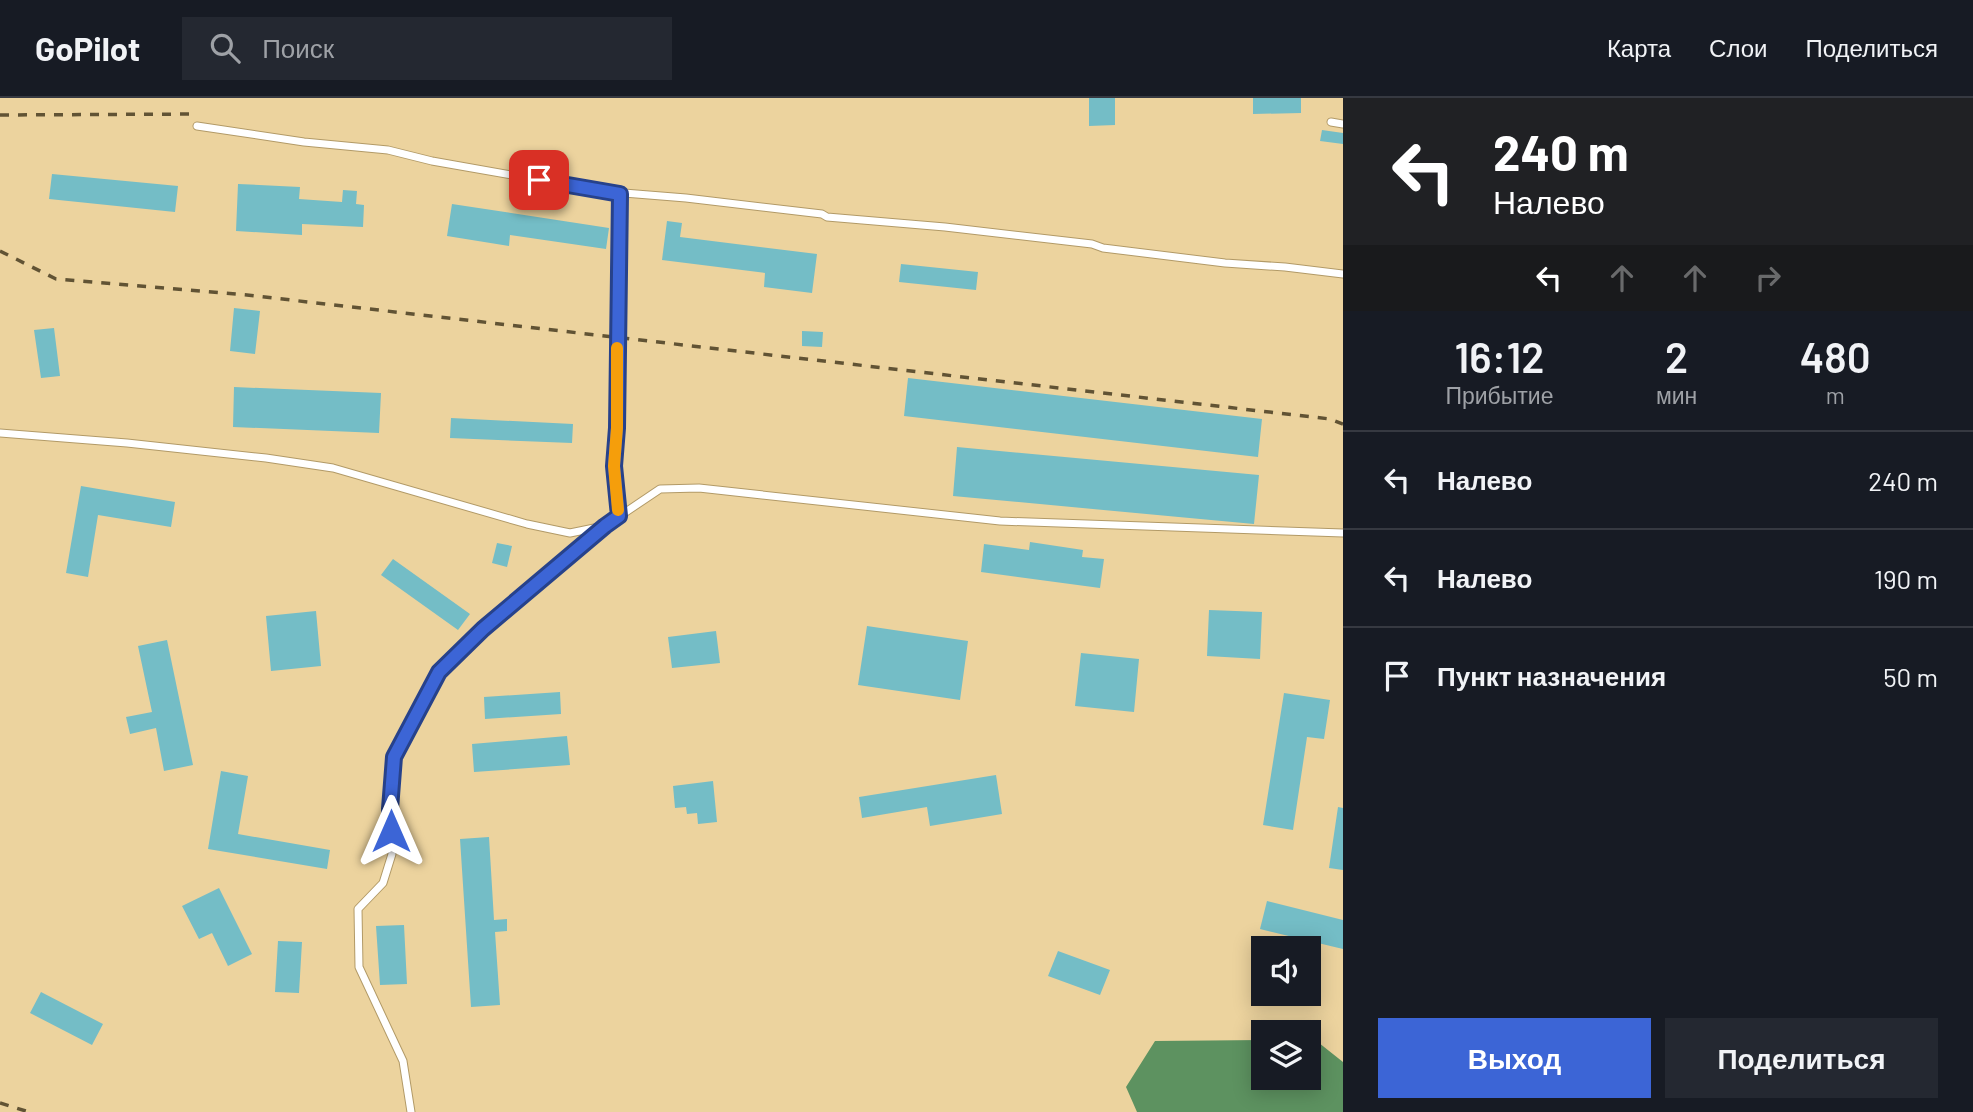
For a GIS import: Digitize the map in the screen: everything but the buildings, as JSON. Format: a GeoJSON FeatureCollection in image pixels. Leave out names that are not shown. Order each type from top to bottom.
{"type":"FeatureCollection","features":[{"type":"Feature","properties":{"kind":"lane"},"geometry":{"type":"LineString","coordinates":[[1331,122],[1343,124]]}},
{"type":"Feature","properties":{"kind":"lane"},"geometry":{"type":"LineString","coordinates":[[197,126],[304,142],[388,150],[432,161],[620,194],[686,198],[822,214],[827,217],[945,227],[1225,263],[1343,274]]}},
{"type":"Feature","properties":{"kind":"lane"},"geometry":{"type":"LineString","coordinates":[[619,516],[614,466],[617,428],[620,194]]}},
{"type":"Feature","properties":{"kind":"lane"},"geometry":{"type":"LineString","coordinates":[[0,433],[127,443],[320,466],[527,524],[570,533],[605,526]]}},
{"type":"Feature","properties":{"kind":"lane"},"geometry":{"type":"LineString","coordinates":[[411,1112],[403,1061],[359,967],[358,909],[383,883],[392,854],[390,809],[394,757],[439,672],[483,629],[605,526],[660,489],[699,488],[1000,521],[1343,533]]}},
{"type":"Feature","properties":{"kind":"shaded area"},"geometry":{"type":"Polygon","coordinates":[[[1251,1040],[1251,1090],[1321,1090],[1321,1045],[1343,1062],[1343,1112],[1137,1112],[1126,1087],[1155,1041],[1251,1040]]]}},
{"type":"Feature","properties":{"kind":"railway"},"geometry":{"type":"LineString","coordinates":[[0,115],[197,114]]}},
{"type":"Feature","properties":{"kind":"railway"},"geometry":{"type":"LineString","coordinates":[[0,251],[56,279],[247,295],[1330,419],[1343,424]]}},
{"type":"Feature","properties":{"kind":"railway"},"geometry":{"type":"LineString","coordinates":[[0,1103],[29,1112]]}},
{"type":"Feature","properties":{"kind":"slow traffic"},"geometry":{"type":"LineString","coordinates":[[617,348],[614,466],[618,510]]}},
{"type":"Feature","properties":{"kind":"route"},"geometry":{"type":"LineString","coordinates":[[391,831],[394,757],[439,672],[483,629],[619,516],[614,466],[617,428],[620,194],[539,180]]}}]}
